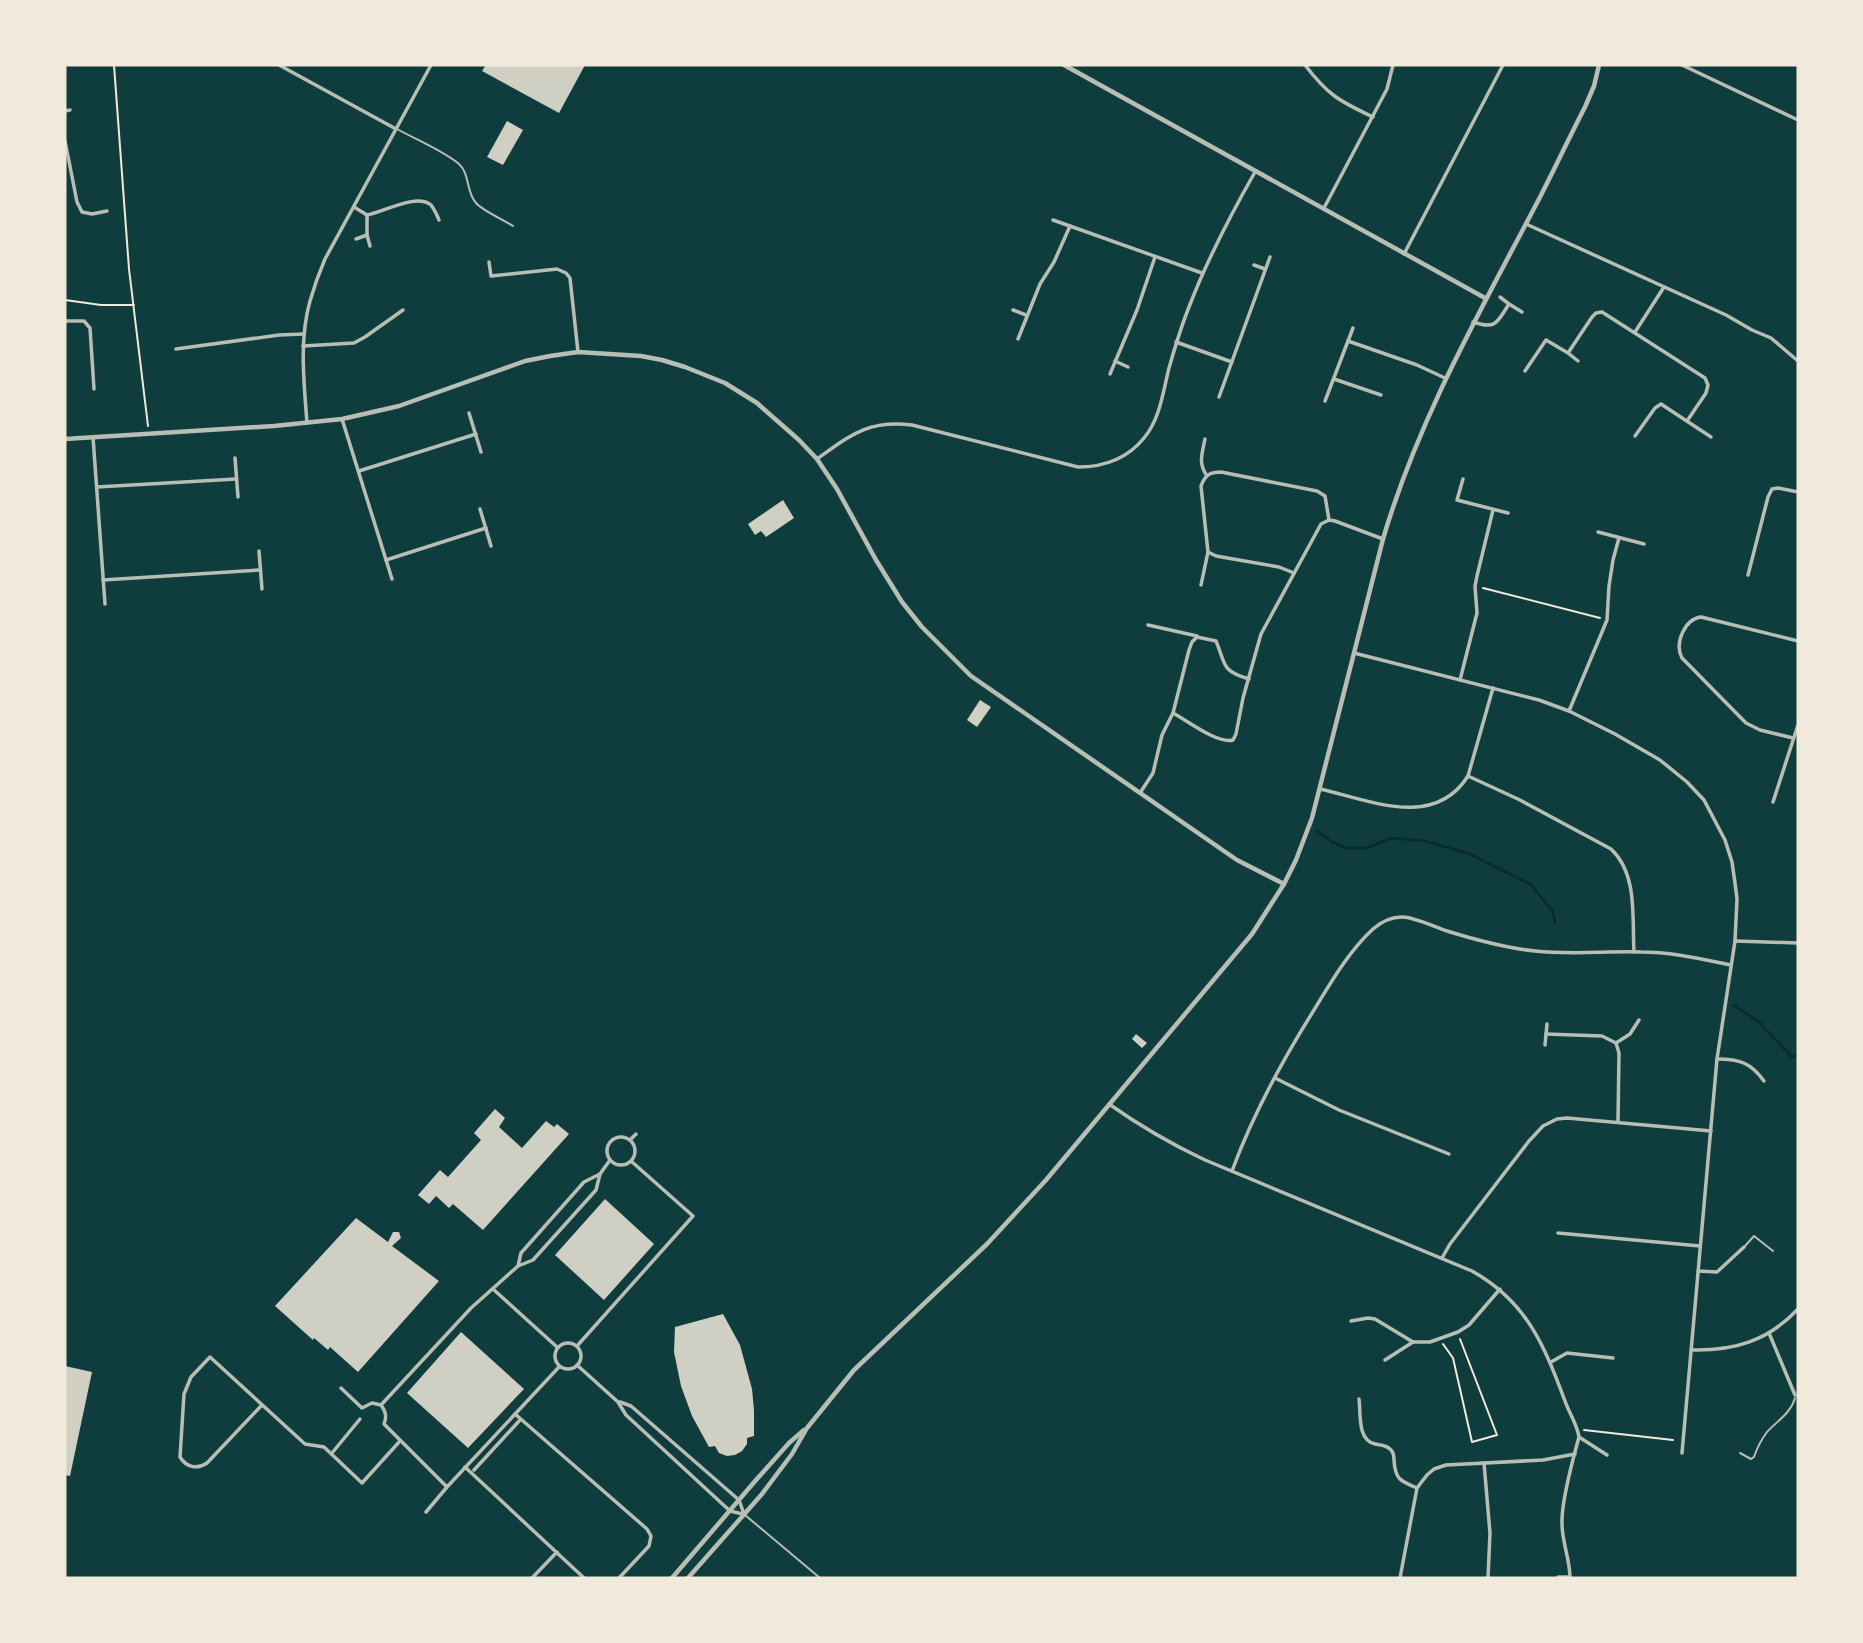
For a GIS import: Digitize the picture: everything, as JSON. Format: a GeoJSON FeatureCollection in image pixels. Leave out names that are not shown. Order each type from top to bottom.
{"type":"FeatureCollection","features":[{"type":"Feature","properties":{"kind":"street"},"geometry":{"type":"LineString","coordinates":[[279,65],[396,129]]}},
{"type":"Feature","properties":{"kind":"street"},"geometry":{"type":"LineString","coordinates":[[307,422],[303,346],[309,303],[317,278],[431,65]]}},
{"type":"Feature","properties":{"kind":"street"},"geometry":{"type":"LineString","coordinates":[[1064,65],[1485,298]]}},
{"type":"Feature","properties":{"kind":"street"},"geometry":{"type":"LineString","coordinates":[[1305,65],[1330,94],[1373,117]]}},
{"type":"Feature","properties":{"kind":"street"},"geometry":{"type":"LineString","coordinates":[[1324,208],[1387,89],[1393,65]]}},
{"type":"Feature","properties":{"kind":"street"},"geometry":{"type":"LineString","coordinates":[[1404,254],[1503,65]]}},
{"type":"Feature","properties":{"kind":"street"},"geometry":{"type":"LineString","coordinates":[[688,1578],[744,1514],[792,1454],[807,1428],[863,1361],[987,1244],[1046,1180],[1252,934],[1284,884],[1306,837],[1320,789],[1394,500],[1445,378],[1585,107],[1599,65]]}},
{"type":"Feature","properties":{"kind":"street"},"geometry":{"type":"LineString","coordinates":[[1682,65],[1798,120]]}},
{"type":"Feature","properties":{"kind":"street"},"geometry":{"type":"LineString","coordinates":[[65,141],[77,202],[82,212],[92,214],[107,211]]}},
{"type":"Feature","properties":{"kind":"street"},"geometry":{"type":"LineString","coordinates":[[817,459],[858,431],[894,423],[912,425],[1078,467],[1106,465],[1132,451],[1154,425],[1176,342],[1202,273],[1255,172]]}},
{"type":"Feature","properties":{"kind":"street"},"geometry":{"type":"LineString","coordinates":[[354,207],[367,215],[414,200],[423,201],[432,206],[439,220]]}},
{"type":"Feature","properties":{"kind":"street"},"geometry":{"type":"LineString","coordinates":[[367,215],[370,246]]}},
{"type":"Feature","properties":{"kind":"street"},"geometry":{"type":"LineString","coordinates":[[1053,220],[1202,273]]}},
{"type":"Feature","properties":{"kind":"street"},"geometry":{"type":"LineString","coordinates":[[1525,224],[1726,315],[1771,338],[1798,361]]}},
{"type":"Feature","properties":{"kind":"street"},"geometry":{"type":"LineString","coordinates":[[1018,339],[1040,284],[1054,262],[1070,226]]}},
{"type":"Feature","properties":{"kind":"street"},"geometry":{"type":"LineString","coordinates":[[356,239],[367,235]]}},
{"type":"Feature","properties":{"kind":"street"},"geometry":{"type":"LineString","coordinates":[[1110,374],[1137,310],[1154,257]]}},
{"type":"Feature","properties":{"kind":"street"},"geometry":{"type":"LineString","coordinates":[[1219,397],[1270,257]]}},
{"type":"Feature","properties":{"kind":"street"},"geometry":{"type":"LineString","coordinates":[[489,262],[491,276],[557,269],[566,273],[570,278],[578,352]]}},
{"type":"Feature","properties":{"kind":"street"},"geometry":{"type":"LineString","coordinates":[[1254,265],[1265,269]]}},
{"type":"Feature","properties":{"kind":"street"},"geometry":{"type":"LineString","coordinates":[[1635,332],[1664,287]]}},
{"type":"Feature","properties":{"kind":"street"},"geometry":{"type":"LineString","coordinates":[[1500,297],[1522,312]]}},
{"type":"Feature","properties":{"kind":"street"},"geometry":{"type":"LineString","coordinates":[[1474,321],[1492,326],[1509,304]]}},
{"type":"Feature","properties":{"kind":"street"},"geometry":{"type":"LineString","coordinates":[[303,346],[354,343],[402,310]]}},
{"type":"Feature","properties":{"kind":"street"},"geometry":{"type":"LineString","coordinates":[[1013,310],[1026,315]]}},
{"type":"Feature","properties":{"kind":"street"},"geometry":{"type":"LineString","coordinates":[[1568,354],[1596,313],[1602,312],[1705,378],[1708,385],[1706,394],[1687,421]]}},
{"type":"Feature","properties":{"kind":"street"},"geometry":{"type":"LineString","coordinates":[[65,321],[84,321],[90,328],[94,389]]}},
{"type":"Feature","properties":{"kind":"street"},"geometry":{"type":"LineString","coordinates":[[1325,401],[1353,328]]}},
{"type":"Feature","properties":{"kind":"street"},"geometry":{"type":"LineString","coordinates":[[176,349],[304,334]]}},
{"type":"Feature","properties":{"kind":"street"},"geometry":{"type":"LineString","coordinates":[[1525,371],[1546,340],[1578,361]]}},
{"type":"Feature","properties":{"kind":"street"},"geometry":{"type":"LineString","coordinates":[[1349,341],[1445,378]]}},
{"type":"Feature","properties":{"kind":"street"},"geometry":{"type":"LineString","coordinates":[[1176,342],[1232,362]]}},
{"type":"Feature","properties":{"kind":"street"},"geometry":{"type":"LineString","coordinates":[[65,439],[274,426],[368,415],[524,361],[578,352],[641,356],[705,374],[757,402],[793,433],[817,459],[898,596],[922,626],[971,676],[1237,860],[1284,884]]}},
{"type":"Feature","properties":{"kind":"street"},"geometry":{"type":"LineString","coordinates":[[1115,361],[1128,367]]}},
{"type":"Feature","properties":{"kind":"street"},"geometry":{"type":"LineString","coordinates":[[1334,379],[1381,395]]}},
{"type":"Feature","properties":{"kind":"street"},"geometry":{"type":"LineString","coordinates":[[1635,436],[1655,408],[1661,404],[1711,437]]}},
{"type":"Feature","properties":{"kind":"street"},"geometry":{"type":"LineString","coordinates":[[470,413],[481,452]]}},
{"type":"Feature","properties":{"kind":"street"},"geometry":{"type":"LineString","coordinates":[[342,419],[392,579]]}},
{"type":"Feature","properties":{"kind":"street"},"geometry":{"type":"LineString","coordinates":[[359,471],[476,434]]}},
{"type":"Feature","properties":{"kind":"street"},"geometry":{"type":"LineString","coordinates":[[93,438],[105,604]]}},
{"type":"Feature","properties":{"kind":"street"},"geometry":{"type":"LineString","coordinates":[[1205,439],[1200,461],[1207,476]]}},
{"type":"Feature","properties":{"kind":"street"},"geometry":{"type":"LineString","coordinates":[[235,458],[238,498]]}},
{"type":"Feature","properties":{"kind":"street"},"geometry":{"type":"LineString","coordinates":[[1201,585],[1208,552],[1201,486],[1211,472],[1317,491],[1325,496],[1329,520]]}},
{"type":"Feature","properties":{"kind":"street"},"geometry":{"type":"LineString","coordinates":[[97,487],[236,479]]}},
{"type":"Feature","properties":{"kind":"street"},"geometry":{"type":"LineString","coordinates":[[1463,479],[1457,500],[1508,513]]}},
{"type":"Feature","properties":{"kind":"street"},"geometry":{"type":"LineString","coordinates":[[1748,575],[1772,489],[1798,492]]}},
{"type":"Feature","properties":{"kind":"street"},"geometry":{"type":"LineString","coordinates":[[480,509],[491,546]]}},
{"type":"Feature","properties":{"kind":"street"},"geometry":{"type":"LineString","coordinates":[[1460,680],[1476,613],[1475,586],[1493,510]]}},
{"type":"Feature","properties":{"kind":"street"},"geometry":{"type":"LineString","coordinates":[[1173,713],[1215,737],[1228,742],[1233,740],[1264,627],[1318,528],[1329,520],[1335,521],[1383,539]]}},
{"type":"Feature","properties":{"kind":"street"},"geometry":{"type":"LineString","coordinates":[[387,560],[485,528]]}},
{"type":"Feature","properties":{"kind":"street"},"geometry":{"type":"LineString","coordinates":[[1598,532],[1644,544]]}},
{"type":"Feature","properties":{"kind":"street"},"geometry":{"type":"LineString","coordinates":[[1569,711],[1607,620],[1609,586],[1619,538]]}},
{"type":"Feature","properties":{"kind":"street"},"geometry":{"type":"LineString","coordinates":[[259,551],[261,589]]}},
{"type":"Feature","properties":{"kind":"street"},"geometry":{"type":"LineString","coordinates":[[1208,552],[1294,573]]}},
{"type":"Feature","properties":{"kind":"street"},"geometry":{"type":"LineString","coordinates":[[103,580],[260,570]]}},
{"type":"Feature","properties":{"kind":"street"},"geometry":{"type":"LineString","coordinates":[[1793,738],[1760,730],[1746,723],[1678,651],[1686,626],[1694,618],[1701,617],[1798,641]]}},
{"type":"Feature","properties":{"kind":"street"},"geometry":{"type":"LineString","coordinates":[[1148,625],[1216,641],[1229,672],[1249,679]]}},
{"type":"Feature","properties":{"kind":"street"},"geometry":{"type":"LineString","coordinates":[[1140,793],[1153,773],[1162,734],[1173,713],[1189,650],[1197,637]]}},
{"type":"Feature","properties":{"kind":"street"},"geometry":{"type":"LineString","coordinates":[[1354,653],[1539,700],[1569,711],[1615,734],[1660,760],[1687,782],[1704,800],[1725,840],[1732,862],[1737,899],[1735,941],[1717,1059],[1682,1453]]}},
{"type":"Feature","properties":{"kind":"street"},"geometry":{"type":"LineString","coordinates":[[1320,789],[1401,808],[1427,807],[1445,799],[1460,789],[1468,776],[1493,688]]}},
{"type":"Feature","properties":{"kind":"street"},"geometry":{"type":"LineString","coordinates":[[1773,802],[1798,725]]}},
{"type":"Feature","properties":{"kind":"street"},"geometry":{"type":"LineString","coordinates":[[1468,776],[1520,800],[1611,849],[1621,858],[1627,870],[1630,890],[1634,952]]}},
{"type":"Feature","properties":{"kind":"street"},"geometry":{"type":"LineString","coordinates":[[1233,1171],[1254,1118],[1293,1043],[1339,970],[1374,928],[1393,918],[1405,916],[1460,935],[1535,951],[1683,955],[1731,965]]}},
{"type":"Feature","properties":{"kind":"street"},"geometry":{"type":"LineString","coordinates":[[1735,941],[1798,943]]}},
{"type":"Feature","properties":{"kind":"street"},"geometry":{"type":"LineString","coordinates":[[1616,1043],[1630,1034],[1639,1020]]}},
{"type":"Feature","properties":{"kind":"street"},"geometry":{"type":"LineString","coordinates":[[1545,1045],[1547,1024]]}},
{"type":"Feature","properties":{"kind":"street"},"geometry":{"type":"LineString","coordinates":[[1546,1034],[1602,1036],[1616,1043],[1619,1053],[1619,1121]]}},
{"type":"Feature","properties":{"kind":"street"},"geometry":{"type":"LineString","coordinates":[[1717,1059],[1741,1062],[1755,1068],[1764,1081]]}},
{"type":"Feature","properties":{"kind":"street"},"geometry":{"type":"LineString","coordinates":[[1275,1078],[1339,1110],[1448,1154]]}},
{"type":"Feature","properties":{"kind":"street"},"geometry":{"type":"LineString","coordinates":[[1109,1104],[1164,1140],[1205,1160],[1472,1271],[1500,1289],[1518,1306],[1539,1338],[1578,1429],[1579,1437],[1562,1525],[1570,1578],[1558,1577]]}},
{"type":"Feature","properties":{"kind":"street"},"geometry":{"type":"LineString","coordinates":[[1442,1258],[1530,1140],[1550,1122],[1567,1118],[1711,1131]]}},
{"type":"Feature","properties":{"kind":"street"},"geometry":{"type":"LineString","coordinates":[[630,1140],[636,1134]]}},
{"type":"Feature","properties":{"kind":"street"},"geometry":{"type":"LineString","coordinates":[[622,1136],[630,1140],[635,1152],[631,1161],[621,1165],[610,1160],[606,1153],[610,1141],[622,1136]]}},
{"type":"Feature","properties":{"kind":"street"},"geometry":{"type":"LineString","coordinates":[[381,1405],[471,1308],[518,1266],[533,1260],[596,1190],[600,1174],[610,1160]]}},
{"type":"Feature","properties":{"kind":"street"},"geometry":{"type":"LineString","coordinates":[[577,1346],[693,1216],[631,1161]]}},
{"type":"Feature","properties":{"kind":"street"},"geometry":{"type":"LineString","coordinates":[[518,1266],[521,1252],[528,1244],[584,1182],[600,1174]]}},
{"type":"Feature","properties":{"kind":"street"},"geometry":{"type":"LineString","coordinates":[[1558,1233],[1700,1246]]}},
{"type":"Feature","properties":{"kind":"street"},"geometry":{"type":"LineString","coordinates":[[1698,1271],[1717,1272],[1744,1247]]}},
{"type":"Feature","properties":{"kind":"street"},"geometry":{"type":"LineString","coordinates":[[493,1289],[557,1347]]}},
{"type":"Feature","properties":{"kind":"street"},"geometry":{"type":"LineString","coordinates":[[1351,1321],[1368,1318],[1375,1320],[1413,1342],[1440,1340],[1469,1325],[1500,1289]]}},
{"type":"Feature","properties":{"kind":"street"},"geometry":{"type":"LineString","coordinates":[[1691,1350],[1741,1346],[1785,1322],[1798,1309]]}},
{"type":"Feature","properties":{"kind":"street"},"geometry":{"type":"LineString","coordinates":[[1769,1332],[1795,1395]]}},
{"type":"Feature","properties":{"kind":"street"},"geometry":{"type":"LineString","coordinates":[[570,1342],[577,1346],[581,1358],[577,1365],[566,1369],[559,1367],[554,1354],[557,1347],[570,1342]]}},
{"type":"Feature","properties":{"kind":"street"},"geometry":{"type":"LineString","coordinates":[[1385,1360],[1413,1342]]}},
{"type":"Feature","properties":{"kind":"street"},"geometry":{"type":"LineString","coordinates":[[1550,1362],[1567,1353],[1613,1358]]}},
{"type":"Feature","properties":{"kind":"street"},"geometry":{"type":"LineString","coordinates":[[262,1405],[201,1467],[186,1465],[180,1457],[184,1394],[191,1377],[210,1357],[305,1444],[324,1447],[362,1483],[400,1441]]}},
{"type":"Feature","properties":{"kind":"street"},"geometry":{"type":"LineString","coordinates":[[577,1365],[618,1402],[625,1415],[730,1511],[744,1514]]}},
{"type":"Feature","properties":{"kind":"street"},"geometry":{"type":"LineString","coordinates":[[426,1512],[559,1367]]}},
{"type":"Feature","properties":{"kind":"street"},"geometry":{"type":"LineString","coordinates":[[341,1388],[362,1408],[372,1404],[381,1405],[385,1411],[384,1424],[447,1487]]}},
{"type":"Feature","properties":{"kind":"street"},"geometry":{"type":"LineString","coordinates":[[1359,1399],[1366,1440],[1391,1449],[1394,1471],[1398,1478],[1418,1488]]}},
{"type":"Feature","properties":{"kind":"street"},"geometry":{"type":"LineString","coordinates":[[618,1402],[631,1406],[739,1500],[744,1514]]}},
{"type":"Feature","properties":{"kind":"street"},"geometry":{"type":"LineString","coordinates":[[514,1414],[647,1529],[651,1536],[649,1546],[619,1578]]}},
{"type":"Feature","properties":{"kind":"street"},"geometry":{"type":"LineString","coordinates":[[332,1453],[360,1419]]}},
{"type":"Feature","properties":{"kind":"street"},"geometry":{"type":"LineString","coordinates":[[474,1470],[520,1420]]}},
{"type":"Feature","properties":{"kind":"street"},"geometry":{"type":"LineString","coordinates":[[672,1578],[789,1443],[807,1428]]}},
{"type":"Feature","properties":{"kind":"street"},"geometry":{"type":"LineString","coordinates":[[1579,1437],[1606,1455]]}},
{"type":"Feature","properties":{"kind":"street"},"geometry":{"type":"LineString","coordinates":[[1400,1578],[1418,1488],[1427,1475],[1441,1466],[1543,1460],[1575,1454]]}},
{"type":"Feature","properties":{"kind":"street"},"geometry":{"type":"LineString","coordinates":[[1484,1463],[1490,1533],[1488,1578]]}},
{"type":"Feature","properties":{"kind":"street"},"geometry":{"type":"LineString","coordinates":[[465,1467],[584,1578]]}},
{"type":"Feature","properties":{"kind":"street"},"geometry":{"type":"LineString","coordinates":[[532,1578],[557,1552]]}},
{"type":"Feature","properties":{"kind":"lane"},"geometry":{"type":"LineString","coordinates":[[396,129],[452,159],[465,172],[469,190],[477,205],[513,226]]}},
{"type":"Feature","properties":{"kind":"lane"},"geometry":{"type":"LineString","coordinates":[[1744,1247],[1754,1236],[1773,1251]]}},
{"type":"Feature","properties":{"kind":"lane"},"geometry":{"type":"LineString","coordinates":[[1740,1453],[1751,1459],[1754,1457],[1769,1430],[1792,1407],[1795,1395]]}},
{"type":"Feature","properties":{"kind":"lane"},"geometry":{"type":"LineString","coordinates":[[744,1514],[820,1578]]}},
{"type":"Feature","properties":{"kind":"path"},"geometry":{"type":"LineString","coordinates":[[114,65],[130,269],[149,433]]}},
{"type":"Feature","properties":{"kind":"path"},"geometry":{"type":"LineString","coordinates":[[65,300],[135,305]]}},
{"type":"Feature","properties":{"kind":"path"},"geometry":{"type":"LineString","coordinates":[[1475,586],[1607,620]]}},
{"type":"Feature","properties":{"kind":"path"},"geometry":{"type":"LineString","coordinates":[[1440,1340],[1452,1358],[1472,1442],[1497,1435],[1458,1332]]}},
{"type":"Feature","properties":{"kind":"path"},"geometry":{"type":"LineString","coordinates":[[1578,1429],[1673,1440]]}},
{"type":"Feature","properties":{"kind":"building"},"geometry":{"type":"Polygon","coordinates":[[[486,65],[585,65],[559,113],[482,71],[486,65]]]}},
{"type":"Feature","properties":{"kind":"building"},"geometry":{"type":"Polygon","coordinates":[[[507,121],[523,130],[503,165],[487,157],[507,121]]]}},
{"type":"Feature","properties":{"kind":"building"},"geometry":{"type":"Polygon","coordinates":[[[783,500],[794,518],[766,537],[761,531],[755,535],[748,524],[783,500]]]}},
{"type":"Feature","properties":{"kind":"building"},"geometry":{"type":"Polygon","coordinates":[[[980,700],[991,707],[977,727],[967,720],[980,700]]]}},
{"type":"Feature","properties":{"kind":"building"},"geometry":{"type":"Polygon","coordinates":[[[1136,1034],[1147,1043],[1142,1048],[1132,1039],[1136,1034]]]}},
{"type":"Feature","properties":{"kind":"building"},"geometry":{"type":"Polygon","coordinates":[[[495,1109],[505,1118],[499,1127],[522,1148],[546,1121],[554,1127],[557,1124],[569,1134],[483,1230],[453,1204],[449,1208],[436,1196],[429,1204],[418,1195],[440,1170],[448,1177],[481,1140],[474,1133],[495,1109]]]}},
{"type":"Feature","properties":{"kind":"building"},"geometry":{"type":"Polygon","coordinates":[[[605,1199],[654,1244],[604,1300],[555,1255],[605,1199]]]}},
{"type":"Feature","properties":{"kind":"building"},"geometry":{"type":"Polygon","coordinates":[[[356,1218],[388,1242],[393,1232],[399,1232],[401,1238],[392,1246],[439,1281],[358,1372],[330,1347],[328,1350],[314,1338],[313,1340],[275,1306],[356,1218]]]}},
{"type":"Feature","properties":{"kind":"building"},"geometry":{"type":"Polygon","coordinates":[[[723,1314],[740,1345],[752,1389],[754,1410],[754,1436],[747,1438],[747,1444],[742,1451],[727,1456],[719,1453],[715,1446],[709,1447],[692,1416],[681,1386],[674,1352],[675,1327],[723,1314]]]}},
{"type":"Feature","properties":{"kind":"building"},"geometry":{"type":"Polygon","coordinates":[[[461,1332],[524,1389],[468,1448],[407,1393],[461,1332]]]}},
{"type":"Feature","properties":{"kind":"building"},"geometry":{"type":"Polygon","coordinates":[[[65,1366],[92,1372],[70,1476],[65,1475],[65,1366]]]}},
{"type":"Feature","properties":{"kind":"waterway"},"geometry":{"type":"LineString","coordinates":[[1317,831],[1346,848],[1367,848],[1391,838],[1425,841],[1470,854],[1530,884],[1553,911],[1555,923]]}},
{"type":"Feature","properties":{"kind":"waterway"},"geometry":{"type":"LineString","coordinates":[[1733,1005],[1758,1021],[1792,1057],[1798,1055]]}}]}
